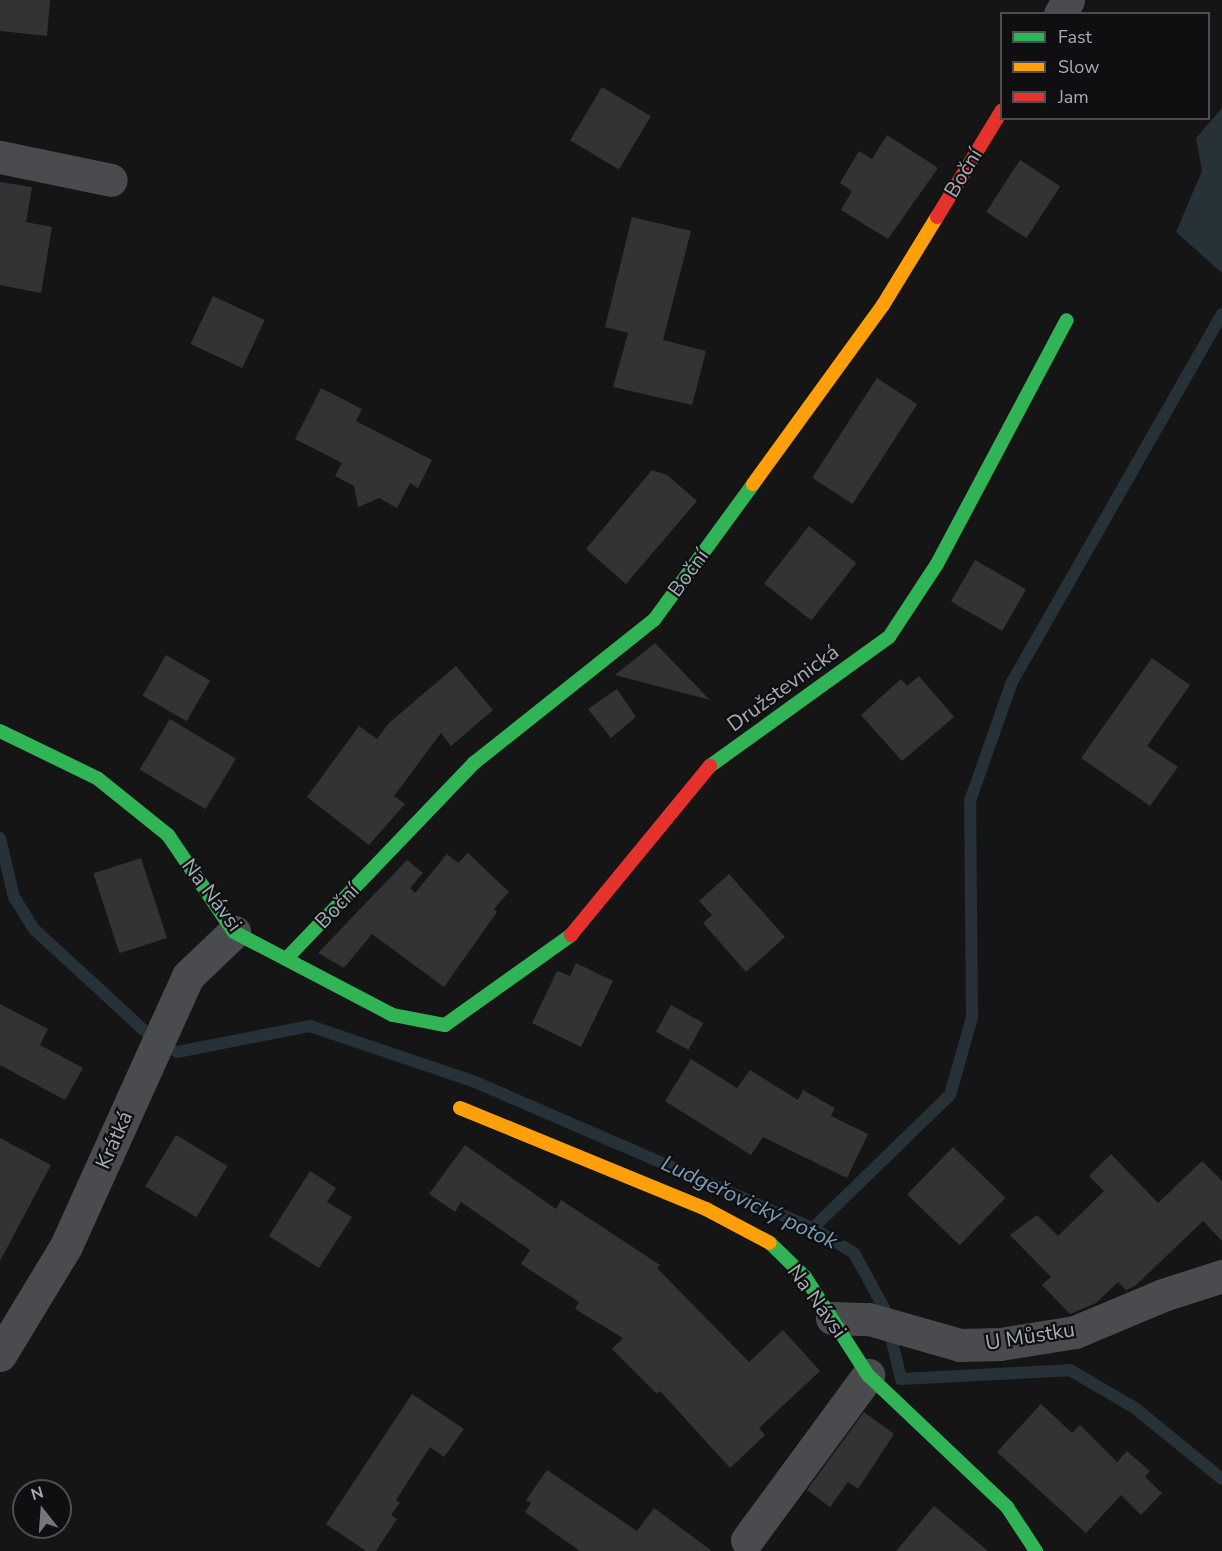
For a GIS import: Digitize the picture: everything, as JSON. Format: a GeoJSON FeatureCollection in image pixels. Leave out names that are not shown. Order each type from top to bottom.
{"type":"FeatureCollection","features":[{"type":"Feature","properties":{"kind":"street","name":"Boční"},"geometry":{"type":"LineString","coordinates":[[286,959],[474,763],[654,620],[883,305],[1000,113]]}},
{"type":"Feature","properties":{"kind":"street"},"geometry":{"type":"LineString","coordinates":[[0,157],[111,180]]}},
{"type":"Feature","properties":{"kind":"street","name":"Družstevnická"},"geometry":{"type":"LineString","coordinates":[[445,1025],[577,931],[709,767],[890,637],[937,564],[1067,320]]}},
{"type":"Feature","properties":{"kind":"street","name":"Na Návsi"},"geometry":{"type":"LineString","coordinates":[[0,731],[97,778],[168,835],[234,932],[393,1015],[445,1025]]}},
{"type":"Feature","properties":{"kind":"street","name":"Krátká"},"geometry":{"type":"LineString","coordinates":[[0,1355],[66,1246],[188,976],[234,932]]}},
{"type":"Feature","properties":{"kind":"street","name":"Na Návsi"},"geometry":{"type":"LineString","coordinates":[[460,1108],[706,1209],[773,1245],[805,1277],[868,1374],[1007,1508],[1036,1551]]}},
{"type":"Feature","properties":{"kind":"street","name":"U Můstku"},"geometry":{"type":"LineString","coordinates":[[832,1318],[884,1322],[931,1339],[960,1345],[1047,1338],[1075,1332],[1163,1295],[1222,1276]]}},
{"type":"Feature","properties":{"kind":"street"},"geometry":{"type":"LineString","coordinates":[[747,1540],[868,1374]]}},
{"type":"Feature","properties":{"kind":"shaded area"},"geometry":{"type":"Polygon","coordinates":[[[1222,108],[1222,273],[1176,232],[1202,171],[1196,138],[1222,108]]]}},
{"type":"Feature","properties":{"kind":"building"},"geometry":{"type":"Polygon","coordinates":[[[0,0],[50,0],[47,36],[0,31],[0,0]]]}},
{"type":"Feature","properties":{"kind":"building"},"geometry":{"type":"Polygon","coordinates":[[[602,87],[651,116],[619,170],[570,140],[602,87]]]}},
{"type":"Feature","properties":{"kind":"building"},"geometry":{"type":"Polygon","coordinates":[[[887,135],[938,168],[888,239],[841,210],[852,191],[840,183],[859,151],[872,159],[887,135]]]}},
{"type":"Feature","properties":{"kind":"building"},"geometry":{"type":"Polygon","coordinates":[[[1020,160],[1060,186],[1026,238],[986,212],[1020,160]]]}},
{"type":"Feature","properties":{"kind":"building"},"geometry":{"type":"Polygon","coordinates":[[[0,182],[32,187],[26,222],[52,227],[41,293],[0,285],[0,182]]]}},
{"type":"Feature","properties":{"kind":"building"},"geometry":{"type":"Polygon","coordinates":[[[632,217],[691,231],[663,340],[706,351],[692,405],[613,387],[628,333],[605,327],[632,217]]]}},
{"type":"Feature","properties":{"kind":"building"},"geometry":{"type":"Polygon","coordinates":[[[213,296],[265,320],[242,368],[191,344],[213,296]]]}},
{"type":"Feature","properties":{"kind":"building"},"geometry":{"type":"Polygon","coordinates":[[[877,378],[917,404],[852,504],[812,478],[877,378]]]}},
{"type":"Feature","properties":{"kind":"building"},"geometry":{"type":"Polygon","coordinates":[[[321,388],[362,409],[356,421],[432,460],[418,488],[410,483],[397,508],[379,498],[358,507],[354,486],[335,476],[342,463],[295,439],[321,388]]]}},
{"type":"Feature","properties":{"kind":"building"},"geometry":{"type":"Polygon","coordinates":[[[652,470],[667,475],[697,501],[626,584],[586,549],[652,470]]]}},
{"type":"Feature","properties":{"kind":"building"},"geometry":{"type":"Polygon","coordinates":[[[809,526],[856,563],[811,620],[764,584],[809,526]]]}},
{"type":"Feature","properties":{"kind":"building"},"geometry":{"type":"Polygon","coordinates":[[[975,560],[1026,589],[1002,631],[951,602],[975,560]]]}},
{"type":"Feature","properties":{"kind":"building"},"geometry":{"type":"Polygon","coordinates":[[[655,643],[710,700],[615,675],[655,643]]]}},
{"type":"Feature","properties":{"kind":"building"},"geometry":{"type":"Polygon","coordinates":[[[166,655],[210,680],[187,721],[143,696],[166,655]]]}},
{"type":"Feature","properties":{"kind":"building"},"geometry":{"type":"Polygon","coordinates":[[[1152,658],[1190,685],[1147,746],[1178,767],[1150,806],[1081,758],[1152,658]]]}},
{"type":"Feature","properties":{"kind":"building"},"geometry":{"type":"Polygon","coordinates":[[[456,666],[493,710],[451,746],[441,733],[394,796],[405,804],[369,845],[307,797],[359,726],[377,739],[389,723],[456,666]]]}},
{"type":"Feature","properties":{"kind":"building"},"geometry":{"type":"Polygon","coordinates":[[[919,676],[954,717],[902,761],[861,715],[901,679],[907,686],[919,676]]]}},
{"type":"Feature","properties":{"kind":"building"},"geometry":{"type":"Polygon","coordinates":[[[617,689],[636,717],[611,738],[588,709],[617,689]]]}},
{"type":"Feature","properties":{"kind":"building"},"geometry":{"type":"Polygon","coordinates":[[[170,719],[236,759],[206,809],[140,770],[170,719]]]}},
{"type":"Feature","properties":{"kind":"building"},"geometry":{"type":"Polygon","coordinates":[[[468,853],[509,892],[494,909],[497,912],[444,987],[372,934],[344,968],[318,953],[407,860],[423,873],[410,888],[415,893],[447,854],[458,863],[468,853]]]}},
{"type":"Feature","properties":{"kind":"building"},"geometry":{"type":"Polygon","coordinates":[[[141,858],[167,938],[119,953],[93,873],[141,858]]]}},
{"type":"Feature","properties":{"kind":"building"},"geometry":{"type":"Polygon","coordinates":[[[729,874],[785,937],[746,972],[703,923],[712,915],[699,901],[729,874]]]}},
{"type":"Feature","properties":{"kind":"building"},"geometry":{"type":"Polygon","coordinates":[[[576,963],[613,981],[581,1047],[532,1023],[557,971],[570,976],[576,963]]]}},
{"type":"Feature","properties":{"kind":"building"},"geometry":{"type":"Polygon","coordinates":[[[0,1004],[48,1029],[40,1045],[83,1068],[65,1100],[0,1065],[0,1004]]]}},
{"type":"Feature","properties":{"kind":"building"},"geometry":{"type":"Polygon","coordinates":[[[671,1005],[703,1023],[688,1050],[656,1032],[671,1005]]]}},
{"type":"Feature","properties":{"kind":"building"},"geometry":{"type":"Polygon","coordinates":[[[691,1059],[737,1088],[750,1070],[798,1100],[803,1090],[835,1108],[831,1116],[868,1134],[847,1178],[763,1137],[751,1155],[665,1101],[691,1059]]]}},
{"type":"Feature","properties":{"kind":"building"},"geometry":{"type":"Polygon","coordinates":[[[176,1135],[227,1166],[197,1217],[145,1186],[176,1135]]]}},
{"type":"Feature","properties":{"kind":"building"},"geometry":{"type":"Polygon","coordinates":[[[0,1138],[51,1165],[0,1261],[0,1138]]]}},
{"type":"Feature","properties":{"kind":"building"},"geometry":{"type":"Polygon","coordinates":[[[465,1145],[556,1209],[561,1200],[660,1265],[657,1268],[749,1362],[783,1330],[820,1371],[759,1428],[765,1435],[730,1468],[660,1391],[657,1394],[612,1349],[623,1338],[575,1309],[579,1302],[521,1264],[530,1250],[461,1202],[455,1212],[429,1194],[465,1145]]]}},
{"type":"Feature","properties":{"kind":"building"},"geometry":{"type":"Polygon","coordinates":[[[953,1147],[1006,1198],[960,1245],[907,1194],[953,1147]]]}},
{"type":"Feature","properties":{"kind":"building"},"geometry":{"type":"Polygon","coordinates":[[[1111,1154],[1158,1203],[1202,1161],[1222,1181],[1222,1241],[1203,1221],[1135,1286],[1126,1290],[1118,1282],[1096,1303],[1070,1314],[1042,1285],[1051,1277],[1010,1235],[1037,1215],[1058,1236],[1104,1191],[1089,1176],[1111,1154]]]}},
{"type":"Feature","properties":{"kind":"building"},"geometry":{"type":"Polygon","coordinates":[[[310,1171],[336,1188],[327,1202],[352,1217],[319,1268],[269,1236],[310,1171]]]}},
{"type":"Feature","properties":{"kind":"building"},"geometry":{"type":"Polygon","coordinates":[[[412,1394],[464,1429],[444,1457],[430,1447],[396,1500],[400,1503],[391,1515],[397,1519],[376,1551],[366,1551],[326,1524],[412,1394]]]}},
{"type":"Feature","properties":{"kind":"building"},"geometry":{"type":"Polygon","coordinates":[[[1041,1404],[1072,1433],[1080,1425],[1117,1462],[1127,1451],[1150,1471],[1145,1477],[1162,1493],[1141,1515],[1121,1495],[1086,1533],[997,1452],[1041,1404]]]}},
{"type":"Feature","properties":{"kind":"building"},"geometry":{"type":"Polygon","coordinates":[[[864,1412],[894,1434],[858,1489],[848,1482],[830,1507],[807,1490],[864,1412]]]}},
{"type":"Feature","properties":{"kind":"building"},"geometry":{"type":"Polygon","coordinates":[[[547,1470],[637,1531],[654,1508],[712,1551],[580,1551],[525,1512],[531,1503],[526,1500],[547,1470]]]}},
{"type":"Feature","properties":{"kind":"building"},"geometry":{"type":"Polygon","coordinates":[[[934,1506],[988,1551],[896,1551],[934,1506]]]}},
{"type":"Feature","properties":{"kind":"waterway"},"geometry":{"type":"LineString","coordinates":[[813,1228],[950,1095],[972,1017],[970,801],[1012,682],[1222,314]]}},
{"type":"Feature","properties":{"kind":"waterway","name":"Ludgeřovický potok"},"geometry":{"type":"LineString","coordinates":[[0,838],[14,897],[35,930],[145,1031]]}},
{"type":"Feature","properties":{"kind":"waterway","name":"Ludgeřovický potok"},"geometry":{"type":"LineString","coordinates":[[177,1052],[310,1026],[475,1082],[813,1228],[854,1253],[884,1308],[901,1379],[1070,1370],[1135,1408],[1222,1479]]}},
{"type":"Feature","properties":{"kind":"traffic: fast"},"geometry":{"type":"LineString","coordinates":[[710,766],[889,637],[937,564],[1067,320]]}},
{"type":"Feature","properties":{"kind":"traffic: fast"},"geometry":{"type":"LineString","coordinates":[[286,959],[474,763],[654,620],[753,484]]}},
{"type":"Feature","properties":{"kind":"traffic: fast"},"geometry":{"type":"LineString","coordinates":[[0,731],[97,778],[168,835],[234,932],[393,1015],[445,1025],[571,935]]}},
{"type":"Feature","properties":{"kind":"traffic: fast"},"geometry":{"type":"LineString","coordinates":[[770,1243],[805,1277],[868,1375],[1007,1507],[1036,1551]]}},
{"type":"Feature","properties":{"kind":"traffic: slow"},"geometry":{"type":"LineString","coordinates":[[753,484],[883,305],[937,217]]}},
{"type":"Feature","properties":{"kind":"traffic: slow"},"geometry":{"type":"LineString","coordinates":[[460,1108],[706,1209],[770,1243]]}},
{"type":"Feature","properties":{"kind":"traffic: jam"},"geometry":{"type":"LineString","coordinates":[[937,217],[1000,113]]}},
{"type":"Feature","properties":{"kind":"traffic: jam"},"geometry":{"type":"LineString","coordinates":[[571,935],[710,766]]}}]}
